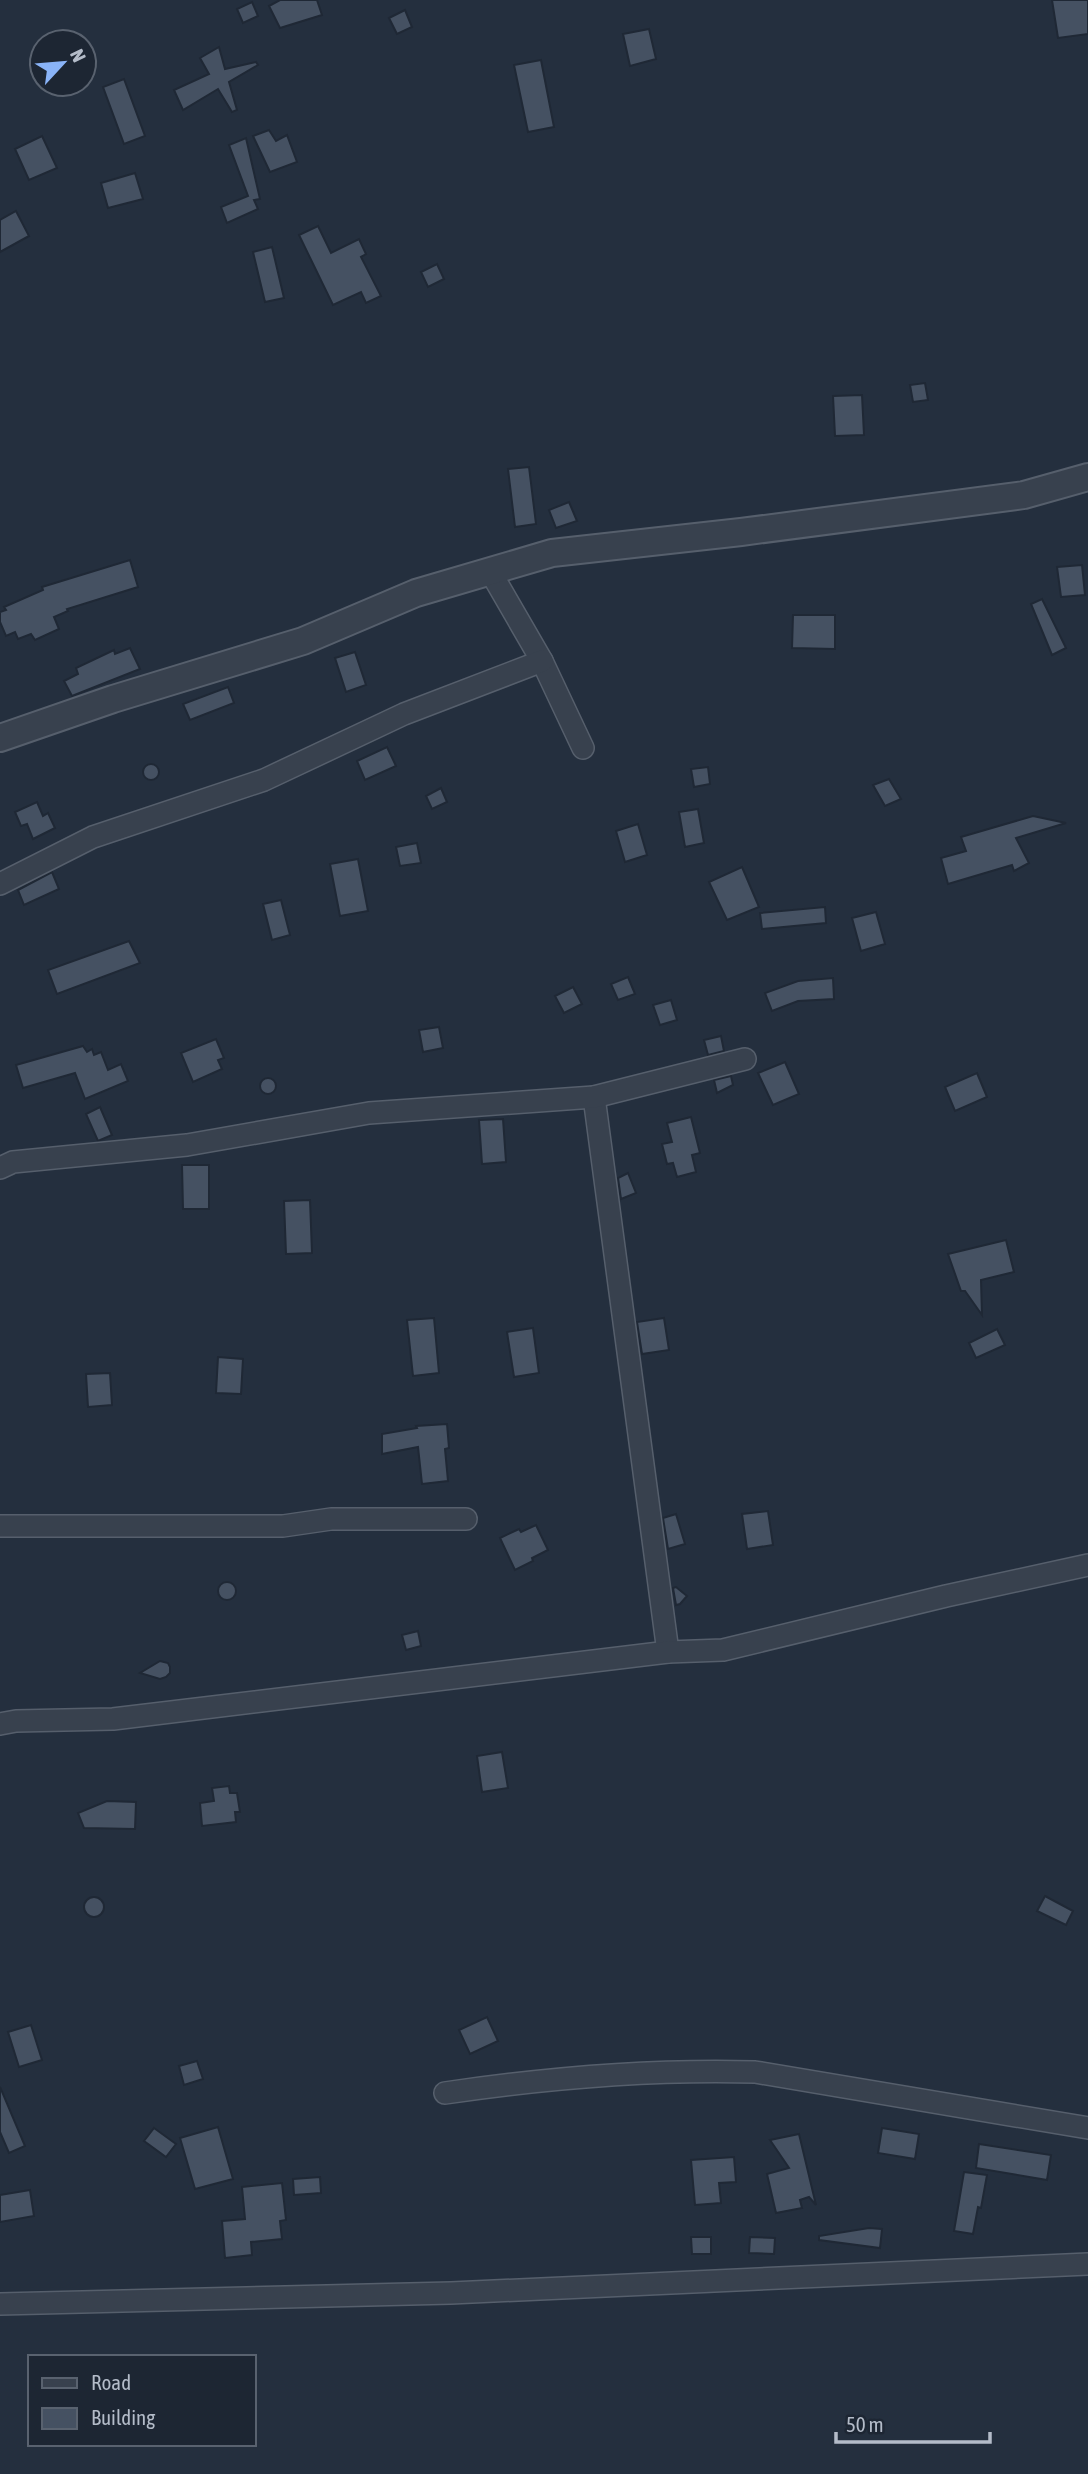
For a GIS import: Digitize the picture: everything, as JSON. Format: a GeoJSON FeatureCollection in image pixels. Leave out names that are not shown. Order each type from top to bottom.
{"type":"FeatureCollection","features":[{"type":"Feature","properties":{"kind":"street"},"geometry":{"type":"LineString","coordinates":[[0,738],[113,699],[303,640],[415,593],[552,553],[1024,495],[1088,477]]}},
{"type":"Feature","properties":{"kind":"street"},"geometry":{"type":"LineString","coordinates":[[490,571],[542,660],[583,748]]}},
{"type":"Feature","properties":{"kind":"street"},"geometry":{"type":"LineString","coordinates":[[0,884],[93,837],[264,780],[404,714],[542,660]]}},
{"type":"Feature","properties":{"kind":"street"},"geometry":{"type":"LineString","coordinates":[[0,1168],[13,1162],[187,1145],[369,1113],[594,1097],[746,1059]]}},
{"type":"Feature","properties":{"kind":"street"},"geometry":{"type":"LineString","coordinates":[[594,1097],[668,1653]]}},
{"type":"Feature","properties":{"kind":"street"},"geometry":{"type":"LineString","coordinates":[[0,1526],[269,1526],[331,1519],[466,1519]]}},
{"type":"Feature","properties":{"kind":"street"},"geometry":{"type":"LineString","coordinates":[[0,1724],[16,1721],[113,1719],[668,1653],[723,1650],[1088,1565]]}},
{"type":"Feature","properties":{"kind":"street"},"geometry":{"type":"LineString","coordinates":[[445,2093],[520,2082],[699,2070],[755,2072],[1088,2128]]}},
{"type":"Feature","properties":{"kind":"street"},"geometry":{"type":"LineString","coordinates":[[0,2304],[451,2293],[1088,2264]]}},
{"type":"Feature","properties":{"kind":"building"},"geometry":{"type":"Polygon","coordinates":[[[280,0],[317,0],[322,15],[280,28],[269,6],[280,0]]]}},
{"type":"Feature","properties":{"kind":"building"},"geometry":{"type":"Polygon","coordinates":[[[1052,0],[1088,0],[1088,34],[1058,38],[1052,0]]]}},
{"type":"Feature","properties":{"kind":"building"},"geometry":{"type":"Polygon","coordinates":[[[252,2],[258,16],[243,23],[237,9],[252,2]]]}},
{"type":"Feature","properties":{"kind":"building"},"geometry":{"type":"Polygon","coordinates":[[[405,10],[412,27],[397,34],[389,18],[405,10]]]}},
{"type":"Feature","properties":{"kind":"building"},"geometry":{"type":"Polygon","coordinates":[[[649,29],[656,59],[630,66],[623,34],[649,29]]]}},
{"type":"Feature","properties":{"kind":"building"},"geometry":{"type":"Polygon","coordinates":[[[219,47],[225,69],[256,62],[258,65],[229,82],[237,110],[232,112],[218,89],[183,110],[174,90],[209,74],[200,58],[219,47]]]}},
{"type":"Feature","properties":{"kind":"building"},"geometry":{"type":"Polygon","coordinates":[[[541,60],[554,127],[528,132],[514,65],[541,60]]]}},
{"type":"Feature","properties":{"kind":"building"},"geometry":{"type":"Polygon","coordinates":[[[124,79],[145,136],[124,144],[103,87],[124,79]]]}},
{"type":"Feature","properties":{"kind":"building"},"geometry":{"type":"Polygon","coordinates":[[[269,130],[276,141],[287,135],[297,162],[270,172],[253,136],[269,130]]]}},
{"type":"Feature","properties":{"kind":"building"},"geometry":{"type":"Polygon","coordinates":[[[42,136],[57,168],[29,180],[15,149],[42,136]]]}},
{"type":"Feature","properties":{"kind":"building"},"geometry":{"type":"Polygon","coordinates":[[[246,138],[260,199],[254,200],[258,209],[227,223],[221,207],[248,196],[229,145],[246,138]]]}},
{"type":"Feature","properties":{"kind":"building"},"geometry":{"type":"Polygon","coordinates":[[[135,173],[143,199],[108,208],[101,183],[135,173]]]}},
{"type":"Feature","properties":{"kind":"building"},"geometry":{"type":"Polygon","coordinates":[[[16,211],[29,236],[0,252],[0,220],[16,211]]]}},
{"type":"Feature","properties":{"kind":"building"},"geometry":{"type":"Polygon","coordinates":[[[318,226],[331,253],[359,239],[366,254],[361,257],[381,296],[366,303],[361,292],[333,305],[299,235],[318,226]]]}},
{"type":"Feature","properties":{"kind":"building"},"geometry":{"type":"Polygon","coordinates":[[[272,247],[284,298],[265,302],[253,252],[272,247]]]}},
{"type":"Feature","properties":{"kind":"building"},"geometry":{"type":"Polygon","coordinates":[[[437,264],[444,279],[428,287],[421,272],[437,264]]]}},
{"type":"Feature","properties":{"kind":"building"},"geometry":{"type":"Polygon","coordinates":[[[925,383],[928,400],[913,402],[910,385],[925,383]]]}},
{"type":"Feature","properties":{"kind":"building"},"geometry":{"type":"Polygon","coordinates":[[[862,395],[864,435],[835,436],[833,396],[862,395]]]}},
{"type":"Feature","properties":{"kind":"building"},"geometry":{"type":"Polygon","coordinates":[[[529,467],[536,524],[515,527],[508,469],[529,467]]]}},
{"type":"Feature","properties":{"kind":"building"},"geometry":{"type":"Polygon","coordinates":[[[569,502],[577,521],[556,528],[549,510],[569,502]]]}},
{"type":"Feature","properties":{"kind":"building"},"geometry":{"type":"Polygon","coordinates":[[[130,560],[138,587],[67,609],[68,611],[54,617],[59,629],[35,640],[31,634],[18,639],[15,632],[6,636],[0,622],[0,612],[6,610],[4,607],[43,590],[42,587],[130,560]]]}},
{"type":"Feature","properties":{"kind":"building"},"geometry":{"type":"Polygon","coordinates":[[[1082,565],[1085,595],[1061,597],[1057,567],[1082,565]]]}},
{"type":"Feature","properties":{"kind":"building"},"geometry":{"type":"Polygon","coordinates":[[[1042,599],[1066,648],[1052,655],[1031,604],[1042,599]]]}},
{"type":"Feature","properties":{"kind":"building"},"geometry":{"type":"Polygon","coordinates":[[[793,615],[835,615],[835,649],[792,648],[793,615]]]}},
{"type":"Feature","properties":{"kind":"building"},"geometry":{"type":"Polygon","coordinates":[[[130,648],[140,669],[72,696],[64,681],[78,674],[76,668],[114,650],[115,654],[130,648]]]}},
{"type":"Feature","properties":{"kind":"building"},"geometry":{"type":"Polygon","coordinates":[[[355,652],[366,685],[346,692],[335,658],[355,652]]]}},
{"type":"Feature","properties":{"kind":"building"},"geometry":{"type":"Polygon","coordinates":[[[228,687],[234,703],[190,720],[183,704],[228,687]]]}},
{"type":"Feature","properties":{"kind":"building"},"geometry":{"type":"Polygon","coordinates":[[[387,747],[396,766],[365,780],[357,761],[387,747]]]}},
{"type":"Feature","properties":{"kind":"building"},"geometry":{"type":"Polygon","coordinates":[[[148,764],[154,764],[159,772],[157,778],[148,780],[143,775],[143,769],[148,764]]]}},
{"type":"Feature","properties":{"kind":"building"},"geometry":{"type":"Polygon","coordinates":[[[708,767],[710,784],[694,787],[691,769],[708,767]]]}},
{"type":"Feature","properties":{"kind":"building"},"geometry":{"type":"Polygon","coordinates":[[[889,779],[901,799],[885,806],[873,785],[889,779]]]}},
{"type":"Feature","properties":{"kind":"building"},"geometry":{"type":"Polygon","coordinates":[[[441,788],[447,802],[432,809],[426,796],[441,788]]]}},
{"type":"Feature","properties":{"kind":"building"},"geometry":{"type":"Polygon","coordinates":[[[37,802],[43,816],[48,813],[55,828],[33,839],[27,824],[21,826],[15,812],[37,802]]]}},
{"type":"Feature","properties":{"kind":"building"},"geometry":{"type":"Polygon","coordinates":[[[698,809],[704,843],[685,847],[679,812],[698,809]]]}},
{"type":"Feature","properties":{"kind":"building"},"geometry":{"type":"Polygon","coordinates":[[[1033,816],[1066,823],[1016,838],[1029,863],[1014,871],[1012,865],[948,884],[941,858],[966,851],[961,837],[1033,816]]]}},
{"type":"Feature","properties":{"kind":"building"},"geometry":{"type":"Polygon","coordinates":[[[638,824],[647,855],[625,862],[616,831],[638,824]]]}},
{"type":"Feature","properties":{"kind":"building"},"geometry":{"type":"Polygon","coordinates":[[[417,843],[421,863],[400,866],[396,847],[417,843]]]}},
{"type":"Feature","properties":{"kind":"building"},"geometry":{"type":"Polygon","coordinates":[[[358,859],[368,911],[340,916],[330,864],[358,859]]]}},
{"type":"Feature","properties":{"kind":"building"},"geometry":{"type":"Polygon","coordinates":[[[742,867],[759,907],[727,920],[709,882],[742,867]]]}},
{"type":"Feature","properties":{"kind":"building"},"geometry":{"type":"Polygon","coordinates":[[[52,872],[59,889],[24,905],[18,890],[52,872]]]}},
{"type":"Feature","properties":{"kind":"building"},"geometry":{"type":"Polygon","coordinates":[[[281,900],[290,935],[272,940],[263,904],[281,900]]]}},
{"type":"Feature","properties":{"kind":"building"},"geometry":{"type":"Polygon","coordinates":[[[825,907],[826,923],[762,929],[760,913],[825,907]]]}},
{"type":"Feature","properties":{"kind":"building"},"geometry":{"type":"Polygon","coordinates":[[[876,912],[885,944],[861,951],[852,918],[876,912]]]}},
{"type":"Feature","properties":{"kind":"building"},"geometry":{"type":"Polygon","coordinates":[[[129,941],[140,963],[57,994],[48,970],[129,941]]]}},
{"type":"Feature","properties":{"kind":"building"},"geometry":{"type":"Polygon","coordinates":[[[628,977],[635,994],[618,1000],[611,984],[628,977]]]}},
{"type":"Feature","properties":{"kind":"building"},"geometry":{"type":"Polygon","coordinates":[[[833,978],[834,999],[798,1001],[772,1011],[765,993],[798,981],[833,978]]]}},
{"type":"Feature","properties":{"kind":"building"},"geometry":{"type":"Polygon","coordinates":[[[573,987],[582,1004],[564,1013],[555,996],[573,987]]]}},
{"type":"Feature","properties":{"kind":"building"},"geometry":{"type":"Polygon","coordinates":[[[671,1000],[677,1020],[660,1025],[653,1005],[671,1000]]]}},
{"type":"Feature","properties":{"kind":"building"},"geometry":{"type":"Polygon","coordinates":[[[439,1027],[443,1048],[423,1052],[419,1030],[439,1027]]]}},
{"type":"Feature","properties":{"kind":"building"},"geometry":{"type":"Polygon","coordinates":[[[721,1036],[724,1051],[708,1055],[704,1040],[721,1036]]]}},
{"type":"Feature","properties":{"kind":"building"},"geometry":{"type":"Polygon","coordinates":[[[216,1039],[224,1058],[218,1060],[222,1069],[193,1082],[181,1053],[216,1039]]]}},
{"type":"Feature","properties":{"kind":"building"},"geometry":{"type":"Polygon","coordinates":[[[83,1046],[87,1052],[92,1049],[94,1055],[101,1052],[108,1070],[121,1064],[128,1081],[85,1099],[75,1073],[23,1088],[16,1065],[83,1046]]]}},
{"type":"Feature","properties":{"kind":"building"},"geometry":{"type":"Polygon","coordinates":[[[785,1062],[799,1094],[773,1105],[758,1073],[785,1062]]]}},
{"type":"Feature","properties":{"kind":"building"},"geometry":{"type":"Polygon","coordinates":[[[977,1073],[987,1097],[955,1111],[945,1087],[977,1073]]]}},
{"type":"Feature","properties":{"kind":"building"},"geometry":{"type":"Polygon","coordinates":[[[731,1076],[733,1085],[717,1093],[714,1080],[731,1076]]]}},
{"type":"Feature","properties":{"kind":"building"},"geometry":{"type":"Polygon","coordinates":[[[268,1078],[274,1080],[274,1092],[268,1094],[262,1092],[260,1086],[262,1080],[268,1078]]]}},
{"type":"Feature","properties":{"kind":"building"},"geometry":{"type":"Polygon","coordinates":[[[100,1107],[112,1135],[98,1141],[86,1114],[100,1107]]]}},
{"type":"Feature","properties":{"kind":"building"},"geometry":{"type":"Polygon","coordinates":[[[691,1117],[700,1153],[692,1155],[696,1172],[677,1177],[673,1163],[667,1164],[662,1144],[672,1142],[667,1123],[691,1117]]]}},
{"type":"Feature","properties":{"kind":"building"},"geometry":{"type":"Polygon","coordinates":[[[503,1119],[506,1162],[482,1164],[479,1120],[503,1119]]]}},
{"type":"Feature","properties":{"kind":"building"},"geometry":{"type":"Polygon","coordinates":[[[182,1165],[209,1165],[209,1209],[183,1209],[182,1165]]]}},
{"type":"Feature","properties":{"kind":"building"},"geometry":{"type":"Polygon","coordinates":[[[628,1173],[636,1193],[621,1199],[618,1178],[628,1173]]]}},
{"type":"Feature","properties":{"kind":"building"},"geometry":{"type":"Polygon","coordinates":[[[310,1200],[312,1253],[286,1254],[284,1201],[310,1200]]]}},
{"type":"Feature","properties":{"kind":"building"},"geometry":{"type":"Polygon","coordinates":[[[1006,1240],[1014,1272],[981,1280],[982,1315],[965,1291],[961,1291],[948,1254],[1006,1240]]]}},
{"type":"Feature","properties":{"kind":"building"},"geometry":{"type":"Polygon","coordinates":[[[434,1318],[439,1373],[413,1376],[407,1320],[434,1318]]]}},
{"type":"Feature","properties":{"kind":"building"},"geometry":{"type":"Polygon","coordinates":[[[664,1318],[669,1350],[642,1354],[637,1322],[664,1318]]]}},
{"type":"Feature","properties":{"kind":"building"},"geometry":{"type":"Polygon","coordinates":[[[533,1328],[539,1373],[514,1377],[507,1332],[533,1328]]]}},
{"type":"Feature","properties":{"kind":"building"},"geometry":{"type":"Polygon","coordinates":[[[997,1329],[1005,1345],[976,1358],[969,1343],[997,1329]]]}},
{"type":"Feature","properties":{"kind":"building"},"geometry":{"type":"Polygon","coordinates":[[[218,1357],[243,1359],[241,1394],[216,1393],[218,1357]]]}},
{"type":"Feature","properties":{"kind":"building"},"geometry":{"type":"Polygon","coordinates":[[[110,1373],[112,1405],[88,1407],[86,1374],[110,1373]]]}},
{"type":"Feature","properties":{"kind":"building"},"geometry":{"type":"Polygon","coordinates":[[[447,1424],[449,1448],[445,1449],[448,1481],[422,1484],[418,1447],[382,1454],[382,1434],[417,1428],[416,1426],[447,1424]]]}},
{"type":"Feature","properties":{"kind":"building"},"geometry":{"type":"Polygon","coordinates":[[[768,1511],[773,1545],[747,1549],[742,1514],[768,1511]]]}},
{"type":"Feature","properties":{"kind":"building"},"geometry":{"type":"Polygon","coordinates":[[[676,1514],[685,1544],[668,1549],[663,1518],[676,1514]]]}},
{"type":"Feature","properties":{"kind":"building"},"geometry":{"type":"Polygon","coordinates":[[[536,1525],[548,1550],[515,1570],[500,1538],[536,1525]]]}},
{"type":"Feature","properties":{"kind":"building"},"geometry":{"type":"Polygon","coordinates":[[[227,1582],[233,1585],[236,1591],[233,1597],[227,1600],[221,1597],[218,1591],[221,1585],[227,1582]]]}},
{"type":"Feature","properties":{"kind":"building"},"geometry":{"type":"Polygon","coordinates":[[[676,1587],[687,1596],[676,1605],[673,1588],[676,1587]]]}},
{"type":"Feature","properties":{"kind":"building"},"geometry":{"type":"Polygon","coordinates":[[[418,1631],[421,1646],[406,1650],[402,1635],[418,1631]]]}},
{"type":"Feature","properties":{"kind":"building"},"geometry":{"type":"Polygon","coordinates":[[[160,1661],[168,1663],[170,1667],[170,1673],[166,1677],[160,1679],[140,1673],[160,1661]]]}},
{"type":"Feature","properties":{"kind":"building"},"geometry":{"type":"Polygon","coordinates":[[[502,1752],[508,1788],[482,1792],[477,1756],[502,1752]]]}},
{"type":"Feature","properties":{"kind":"building"},"geometry":{"type":"Polygon","coordinates":[[[229,1786],[230,1793],[237,1793],[240,1812],[235,1812],[236,1822],[202,1826],[200,1803],[214,1801],[212,1788],[229,1786]]]}},
{"type":"Feature","properties":{"kind":"building"},"geometry":{"type":"Polygon","coordinates":[[[107,1801],[136,1802],[135,1829],[84,1828],[78,1813],[107,1801]]]}},
{"type":"Feature","properties":{"kind":"building"},"geometry":{"type":"Polygon","coordinates":[[[1045,1896],[1073,1911],[1066,1925],[1037,1911],[1045,1896]]]}},
{"type":"Feature","properties":{"kind":"building"},"geometry":{"type":"Polygon","coordinates":[[[94,1897],[101,1900],[104,1907],[101,1914],[94,1917],[87,1914],[84,1907],[87,1900],[94,1897]]]}},
{"type":"Feature","properties":{"kind":"building"},"geometry":{"type":"Polygon","coordinates":[[[487,2017],[498,2041],[470,2054],[459,2030],[487,2017]]]}},
{"type":"Feature","properties":{"kind":"building"},"geometry":{"type":"Polygon","coordinates":[[[31,2025],[42,2060],[19,2067],[8,2032],[31,2025]]]}},
{"type":"Feature","properties":{"kind":"building"},"geometry":{"type":"Polygon","coordinates":[[[197,2061],[203,2079],[184,2085],[179,2066],[197,2061]]]}},
{"type":"Feature","properties":{"kind":"building"},"geometry":{"type":"Polygon","coordinates":[[[0,2087],[25,2146],[9,2153],[0,2132],[0,2087]]]}},
{"type":"Feature","properties":{"kind":"building"},"geometry":{"type":"Polygon","coordinates":[[[218,2127],[233,2179],[195,2189],[180,2138],[218,2127]]]}},
{"type":"Feature","properties":{"kind":"building"},"geometry":{"type":"Polygon","coordinates":[[[154,2128],[176,2144],[166,2157],[144,2141],[154,2128]]]}},
{"type":"Feature","properties":{"kind":"building"},"geometry":{"type":"Polygon","coordinates":[[[882,2128],[919,2134],[915,2159],[878,2153],[882,2128]]]}},
{"type":"Feature","properties":{"kind":"building"},"geometry":{"type":"Polygon","coordinates":[[[799,2134],[816,2205],[809,2197],[800,2200],[802,2208],[776,2213],[767,2174],[789,2168],[770,2140],[799,2134]]]}},
{"type":"Feature","properties":{"kind":"building"},"geometry":{"type":"Polygon","coordinates":[[[979,2144],[1051,2155],[1047,2180],[976,2168],[979,2144]]]}},
{"type":"Feature","properties":{"kind":"building"},"geometry":{"type":"Polygon","coordinates":[[[734,2157],[736,2182],[719,2183],[721,2203],[695,2205],[691,2160],[734,2157]]]}},
{"type":"Feature","properties":{"kind":"building"},"geometry":{"type":"Polygon","coordinates":[[[964,2172],[987,2175],[973,2234],[954,2231],[964,2172]]]}},
{"type":"Feature","properties":{"kind":"building"},"geometry":{"type":"Polygon","coordinates":[[[320,2177],[321,2193],[294,2195],[293,2179],[320,2177]]]}},
{"type":"Feature","properties":{"kind":"building"},"geometry":{"type":"Polygon","coordinates":[[[282,2183],[286,2220],[280,2221],[282,2239],[251,2242],[252,2255],[225,2258],[222,2221],[245,2219],[242,2187],[282,2183]]]}},
{"type":"Feature","properties":{"kind":"building"},"geometry":{"type":"Polygon","coordinates":[[[30,2190],[34,2216],[0,2222],[0,2195],[30,2190]]]}},
{"type":"Feature","properties":{"kind":"building"},"geometry":{"type":"Polygon","coordinates":[[[869,2228],[882,2229],[880,2248],[819,2240],[819,2236],[869,2228]]]}},
{"type":"Feature","properties":{"kind":"building"},"geometry":{"type":"Polygon","coordinates":[[[691,2237],[711,2237],[711,2254],[692,2254],[691,2237]]]}},
{"type":"Feature","properties":{"kind":"building"},"geometry":{"type":"Polygon","coordinates":[[[750,2237],[775,2238],[774,2254],[749,2253],[750,2237]]]}}]}
